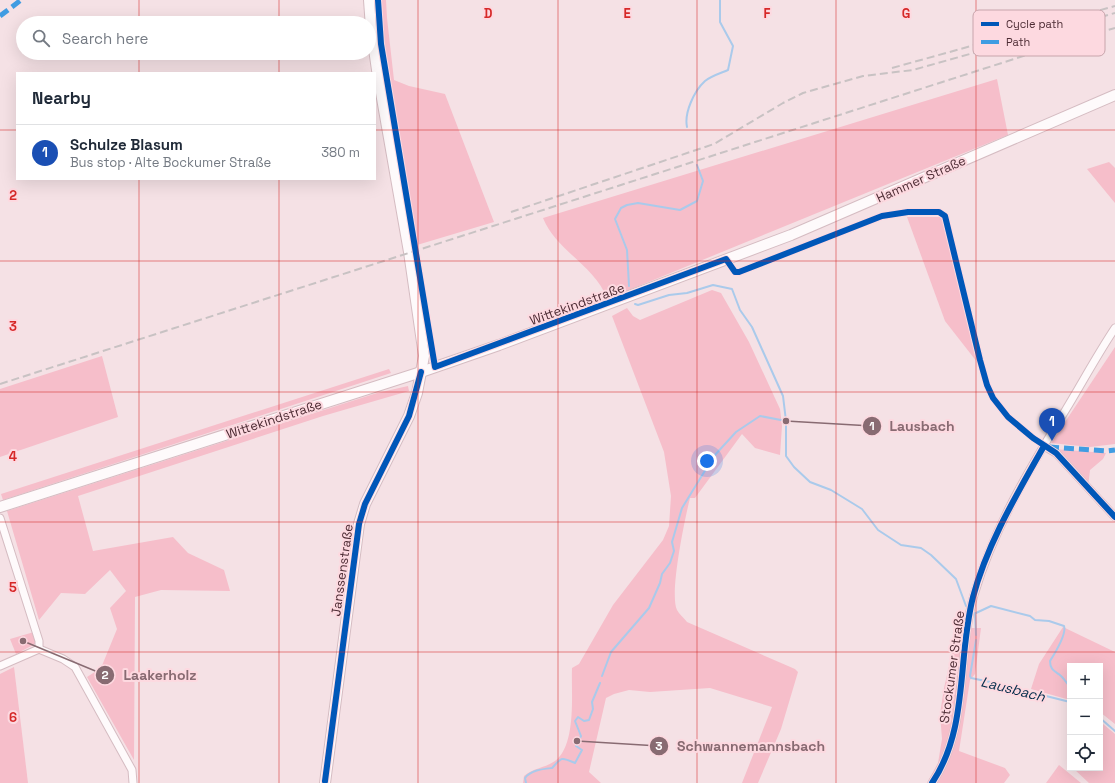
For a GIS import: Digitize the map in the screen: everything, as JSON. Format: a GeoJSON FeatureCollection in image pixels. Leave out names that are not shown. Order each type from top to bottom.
{"type":"FeatureCollection","features":[{"type":"Feature","properties":{"kind":"main road","name":"Janssenstraße"},"geometry":{"type":"LineString","coordinates":[[369,0],[370,16]]}},
{"type":"Feature","properties":{"kind":"main road","name":"Janssenstraße"},"geometry":{"type":"LineString","coordinates":[[324,783],[359,524],[365,504],[409,416],[424,356],[424,344],[376,60]]}},
{"type":"Feature","properties":{"kind":"main road","name":"Hammer Straße"},"geometry":{"type":"LineString","coordinates":[[726,259],[848,211],[1115,95]]}},
{"type":"Feature","properties":{"kind":"main road","name":"Wittekindstraße"},"geometry":{"type":"LineString","coordinates":[[0,507],[421,372],[499,345],[726,259]]}},
{"type":"Feature","properties":{"kind":"street","name":"Stockumer Straße"},"geometry":{"type":"LineString","coordinates":[[932,783],[946,754],[956,723],[961,694],[969,614],[980,575],[1011,505],[1044,446],[1115,328]]}},
{"type":"Feature","properties":{"kind":"street"},"geometry":{"type":"LineString","coordinates":[[1044,446],[1056,453],[1115,517]]}},
{"type":"Feature","properties":{"kind":"street"},"geometry":{"type":"LineString","coordinates":[[0,518],[40,641],[39,649]]}},
{"type":"Feature","properties":{"kind":"street"},"geometry":{"type":"LineString","coordinates":[[0,666],[39,649],[63,659],[75,667],[132,770],[133,783]]}},
{"type":"Feature","properties":{"kind":"shaded area"},"geometry":{"type":"Polygon","coordinates":[[[380,0],[386,0],[394,80],[409,86],[445,94],[494,222],[417,245],[393,98],[387,76],[380,0]]]}},
{"type":"Feature","properties":{"kind":"shaded area"},"geometry":{"type":"Polygon","coordinates":[[[997,79],[1008,135],[607,299],[602,287],[557,240],[549,230],[543,218],[997,79]]]}},
{"type":"Feature","properties":{"kind":"shaded area"},"geometry":{"type":"Polygon","coordinates":[[[1109,162],[1115,168],[1115,203],[1087,169],[1109,162]]]}},
{"type":"Feature","properties":{"kind":"shaded area"},"geometry":{"type":"Polygon","coordinates":[[[907,217],[945,217],[977,350],[977,362],[945,321],[907,217]]]}},
{"type":"Feature","properties":{"kind":"shaded area"},"geometry":{"type":"Polygon","coordinates":[[[712,290],[721,293],[749,342],[780,409],[782,426],[780,455],[755,448],[742,434],[695,498],[690,498],[676,573],[675,601],[677,610],[687,622],[795,669],[798,672],[781,729],[758,783],[742,783],[772,707],[710,688],[650,692],[629,690],[606,698],[589,772],[601,783],[523,783],[524,776],[531,771],[555,761],[562,753],[567,743],[570,731],[572,668],[579,664],[613,605],[663,540],[669,526],[671,496],[664,452],[612,316],[627,308],[633,316],[640,320],[712,290]]]}},
{"type":"Feature","properties":{"kind":"shaded area"},"geometry":{"type":"Polygon","coordinates":[[[1115,347],[1115,444],[1090,447],[1051,443],[1115,347]]]}},
{"type":"Feature","properties":{"kind":"shaded area"},"geometry":{"type":"Polygon","coordinates":[[[102,356],[118,417],[0,457],[0,389],[102,356]]]}},
{"type":"Feature","properties":{"kind":"shaded area"},"geometry":{"type":"Polygon","coordinates":[[[389,369],[391,373],[3,500],[1,494],[389,369]]]}},
{"type":"Feature","properties":{"kind":"shaded area"},"geometry":{"type":"Polygon","coordinates":[[[408,386],[409,391],[323,416],[78,496],[93,551],[173,537],[188,553],[224,570],[230,591],[161,590],[135,597],[134,760],[87,677],[101,668],[117,629],[110,608],[126,591],[110,570],[85,594],[61,593],[39,620],[7,511],[377,393],[408,386]]]}},
{"type":"Feature","properties":{"kind":"shaded area"},"geometry":{"type":"Polygon","coordinates":[[[1053,449],[1106,453],[1103,459],[1090,470],[1088,487],[1053,449]]]}},
{"type":"Feature","properties":{"kind":"shaded area"},"geometry":{"type":"Polygon","coordinates":[[[1063,627],[1115,652],[1115,724],[1103,714],[1103,663],[1067,663],[1067,699],[1031,689],[1039,664],[1063,627]]]}},
{"type":"Feature","properties":{"kind":"shaded area"},"geometry":{"type":"Polygon","coordinates":[[[958,628],[981,628],[975,674],[970,680],[959,751],[1005,768],[1010,775],[1004,783],[927,783],[938,763],[942,739],[940,714],[944,688],[958,628]]]}},
{"type":"Feature","properties":{"kind":"shaded area"},"geometry":{"type":"Polygon","coordinates":[[[34,632],[36,638],[35,644],[16,654],[10,639],[34,632]]]}},
{"type":"Feature","properties":{"kind":"shaded area"},"geometry":{"type":"Polygon","coordinates":[[[14,667],[28,783],[0,783],[0,674],[14,667]]]}},
{"type":"Feature","properties":{"kind":"shaded area"},"geometry":{"type":"Polygon","coordinates":[[[1103,724],[1115,734],[1115,783],[1089,783],[1076,771],[1103,771],[1103,724]]]}},
{"type":"Feature","properties":{"kind":"shaded area"},"geometry":{"type":"Polygon","coordinates":[[[1059,765],[1081,783],[1046,783],[1059,765]]]}},
{"type":"Feature","properties":{"kind":"waterway","name":"Lausbach"},"geometry":{"type":"LineString","coordinates":[[687,127],[686,121],[688,109],[697,90],[707,79],[728,70],[733,46],[720,22],[720,0]]}},
{"type":"Feature","properties":{"kind":"waterway","name":"Lausbach"},"geometry":{"type":"LineString","coordinates":[[629,286],[627,250],[615,219],[621,208],[638,203],[680,210],[697,201],[703,181],[697,165]]}},
{"type":"Feature","properties":{"kind":"waterway","name":"Lausbach"},"geometry":{"type":"LineString","coordinates":[[635,304],[638,305],[669,295],[687,293],[713,285],[732,289],[740,310],[752,327],[783,396],[786,421],[786,456],[794,467],[810,482],[831,490],[862,509],[878,530],[901,545],[921,548],[931,555],[956,579],[966,606]]}},
{"type":"Feature","properties":{"kind":"waterway"},"geometry":{"type":"LineString","coordinates":[[602,676],[611,652],[649,608],[660,583],[662,574],[670,563],[674,551],[672,542],[682,508],[714,456],[736,432],[760,416],[786,421]]}},
{"type":"Feature","properties":{"kind":"waterway"},"geometry":{"type":"LineString","coordinates":[[976,613],[991,606],[1030,616],[1035,620],[1049,621],[1064,626],[1064,634],[1050,661],[1050,664],[1053,670],[1067,683]]}},
{"type":"Feature","properties":{"kind":"waterway","name":"Lausbach"},"geometry":{"type":"LineString","coordinates":[[975,613],[976,635]]}},
{"type":"Feature","properties":{"kind":"waterway","name":"Lausbach"},"geometry":{"type":"LineString","coordinates":[[976,640],[970,676],[971,678],[995,683],[1022,693],[1038,694],[1067,701]]}},
{"type":"Feature","properties":{"kind":"waterway"},"geometry":{"type":"LineString","coordinates":[[526,783],[525,778],[530,773],[537,770],[552,768],[562,759],[575,763],[582,750],[576,746],[581,736],[575,721],[578,717],[584,721],[589,720],[593,709],[592,702],[600,683]]}},
{"type":"Feature","properties":{"kind":"waterway","name":"Lausbach"},"geometry":{"type":"LineString","coordinates":[[1103,721],[1115,731]]}},
{"type":"Feature","properties":{"kind":"railway"},"geometry":{"type":"LineString","coordinates":[[1101,10],[1115,6]]}},
{"type":"Feature","properties":{"kind":"railway"},"geometry":{"type":"LineString","coordinates":[[1105,16],[1115,13]]}},
{"type":"Feature","properties":{"kind":"railway"},"geometry":{"type":"LineString","coordinates":[[1105,31],[1115,28]]}},
{"type":"Feature","properties":{"kind":"railway"},"geometry":{"type":"LineString","coordinates":[[892,68],[973,45]]}},
{"type":"Feature","properties":{"kind":"railway"},"geometry":{"type":"LineString","coordinates":[[511,212],[714,144],[783,103],[803,93],[863,76],[913,70],[973,53]]}},
{"type":"Feature","properties":{"kind":"railway"},"geometry":{"type":"LineString","coordinates":[[0,384],[1023,56]]}},
{"type":"Feature","properties":{"kind":"marked path"},"geometry":{"type":"LineString","coordinates":[[0,16],[21,0]]}},
{"type":"Feature","properties":{"kind":"marked path"},"geometry":{"type":"LineString","coordinates":[[1049,447],[1107,451],[1115,450]]}},
{"type":"Feature","properties":{"kind":"cycle path"},"geometry":{"type":"LineString","coordinates":[[378,0],[381,44],[435,367],[726,259],[735,272],[739,272],[882,216],[908,212],[939,212],[945,216],[980,360],[987,385],[993,398],[1008,417],[1033,438],[1056,453],[1115,517]]}},
{"type":"Feature","properties":{"kind":"cycle path"},"geometry":{"type":"LineString","coordinates":[[325,781],[359,524],[365,504],[409,416],[421,372]]}},
{"type":"Feature","properties":{"kind":"cycle path"},"geometry":{"type":"LineString","coordinates":[[932,783],[944,762],[952,739],[957,716],[968,621],[979,577],[994,539],[1023,482],[1044,446]]}},
{"type":"Feature","properties":{"kind":"place","name":"Lausbach"},"geometry":{"type":"Point","coordinates":[786,421]}},
{"type":"Feature","properties":{"kind":"place","name":"Schulze Blasum"},"geometry":{"type":"Point","coordinates":[1052,441]}},
{"type":"Feature","properties":{"kind":"place","name":"Laakerholz"},"geometry":{"type":"Point","coordinates":[23,641]}},
{"type":"Feature","properties":{"kind":"place","name":"Schwannemannsbach"},"geometry":{"type":"Point","coordinates":[577,741]}}]}
